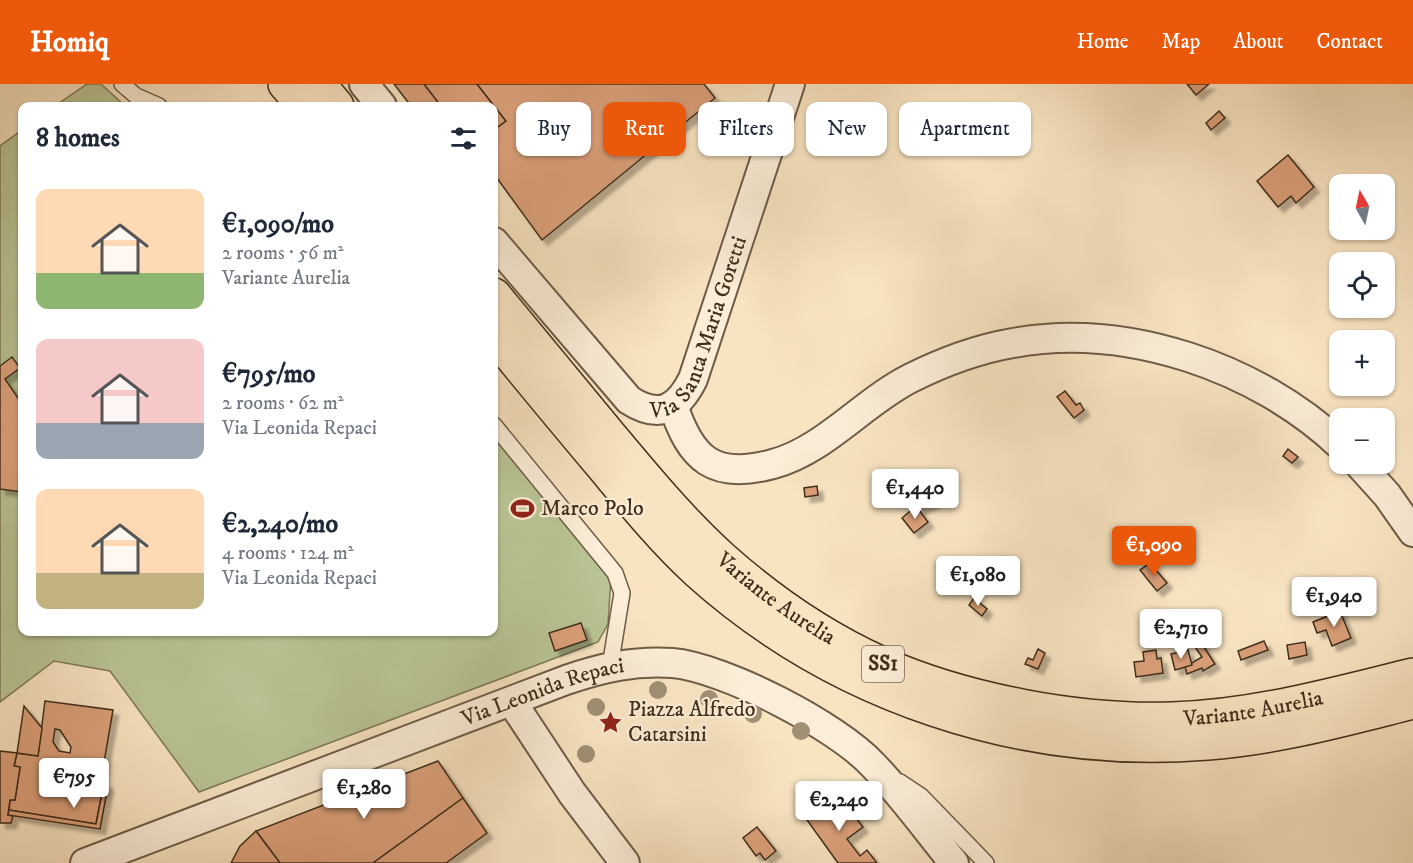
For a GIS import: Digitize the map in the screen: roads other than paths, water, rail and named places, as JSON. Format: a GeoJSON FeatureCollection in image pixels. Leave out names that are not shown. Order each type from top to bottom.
{"type":"FeatureCollection","features":[{"type":"Feature","properties":{"kind":"highway"},"geometry":{"type":"LineString","coordinates":[[285,84],[301,102]]}},
{"type":"Feature","properties":{"kind":"highway"},"geometry":{"type":"LineString","coordinates":[[319,84],[335,102]]}},
{"type":"Feature","properties":{"kind":"highway","name":"Variante Aurelia"},"geometry":{"type":"LineString","coordinates":[[498,300],[649,482],[722,558],[796,615],[880,663],[1002,702],[1071,714],[1137,719],[1208,716],[1269,708],[1413,675]]}},
{"type":"Feature","properties":{"kind":"highway","name":"Variante Aurelia"},"geometry":{"type":"LineString","coordinates":[[498,340],[650,523],[697,571],[741,608],[795,645],[881,691],[939,712],[1024,734],[1128,745],[1207,743],[1268,736],[1413,702]]}},
{"type":"Feature","properties":{"kind":"street"},"geometry":{"type":"LineString","coordinates":[[364,84],[379,102]]}},
{"type":"Feature","properties":{"kind":"street","name":"Via Santa Maria Goretti"},"geometry":{"type":"LineString","coordinates":[[498,247],[630,400],[652,411],[665,410],[683,395],[693,379],[790,84]]}},
{"type":"Feature","properties":{"kind":"street"},"geometry":{"type":"LineString","coordinates":[[673,405],[689,445],[703,460],[731,469],[757,468],[792,458],[900,384],[947,362],[1014,343],[1088,339],[1159,349],[1235,377],[1281,401],[1329,437]]}},
{"type":"Feature","properties":{"kind":"street"},"geometry":{"type":"LineString","coordinates":[[1368,474],[1387,495],[1413,532]]}},
{"type":"Feature","properties":{"kind":"street","name":"Via Leonida Repaci"},"geometry":{"type":"LineString","coordinates":[[85,863],[124,857],[566,680],[610,667],[673,663],[720,676],[800,712],[834,732],[873,764],[954,863]]}},
{"type":"Feature","properties":{"kind":"street"},"geometry":{"type":"LineString","coordinates":[[512,702],[572,793],[626,863]]}},
{"type":"Feature","properties":{"kind":"lane"},"geometry":{"type":"LineString","coordinates":[[122,84],[136,96],[150,102]]}},
{"type":"Feature","properties":{"kind":"lane"},"geometry":{"type":"LineString","coordinates":[[498,430],[615,573],[622,593],[610,667]]}},
{"type":"Feature","properties":{"kind":"lane"},"geometry":{"type":"LineString","coordinates":[[873,764],[921,796],[986,863]]}},
{"type":"Feature","properties":{"kind":"place","name":"Marco Polo"},"geometry":{"type":"Point","coordinates":[523,508]}},
{"type":"Feature","properties":{"kind":"place","name":"Piazza Alfredo Catarsini"},"geometry":{"type":"Point","coordinates":[610,722]}}]}
